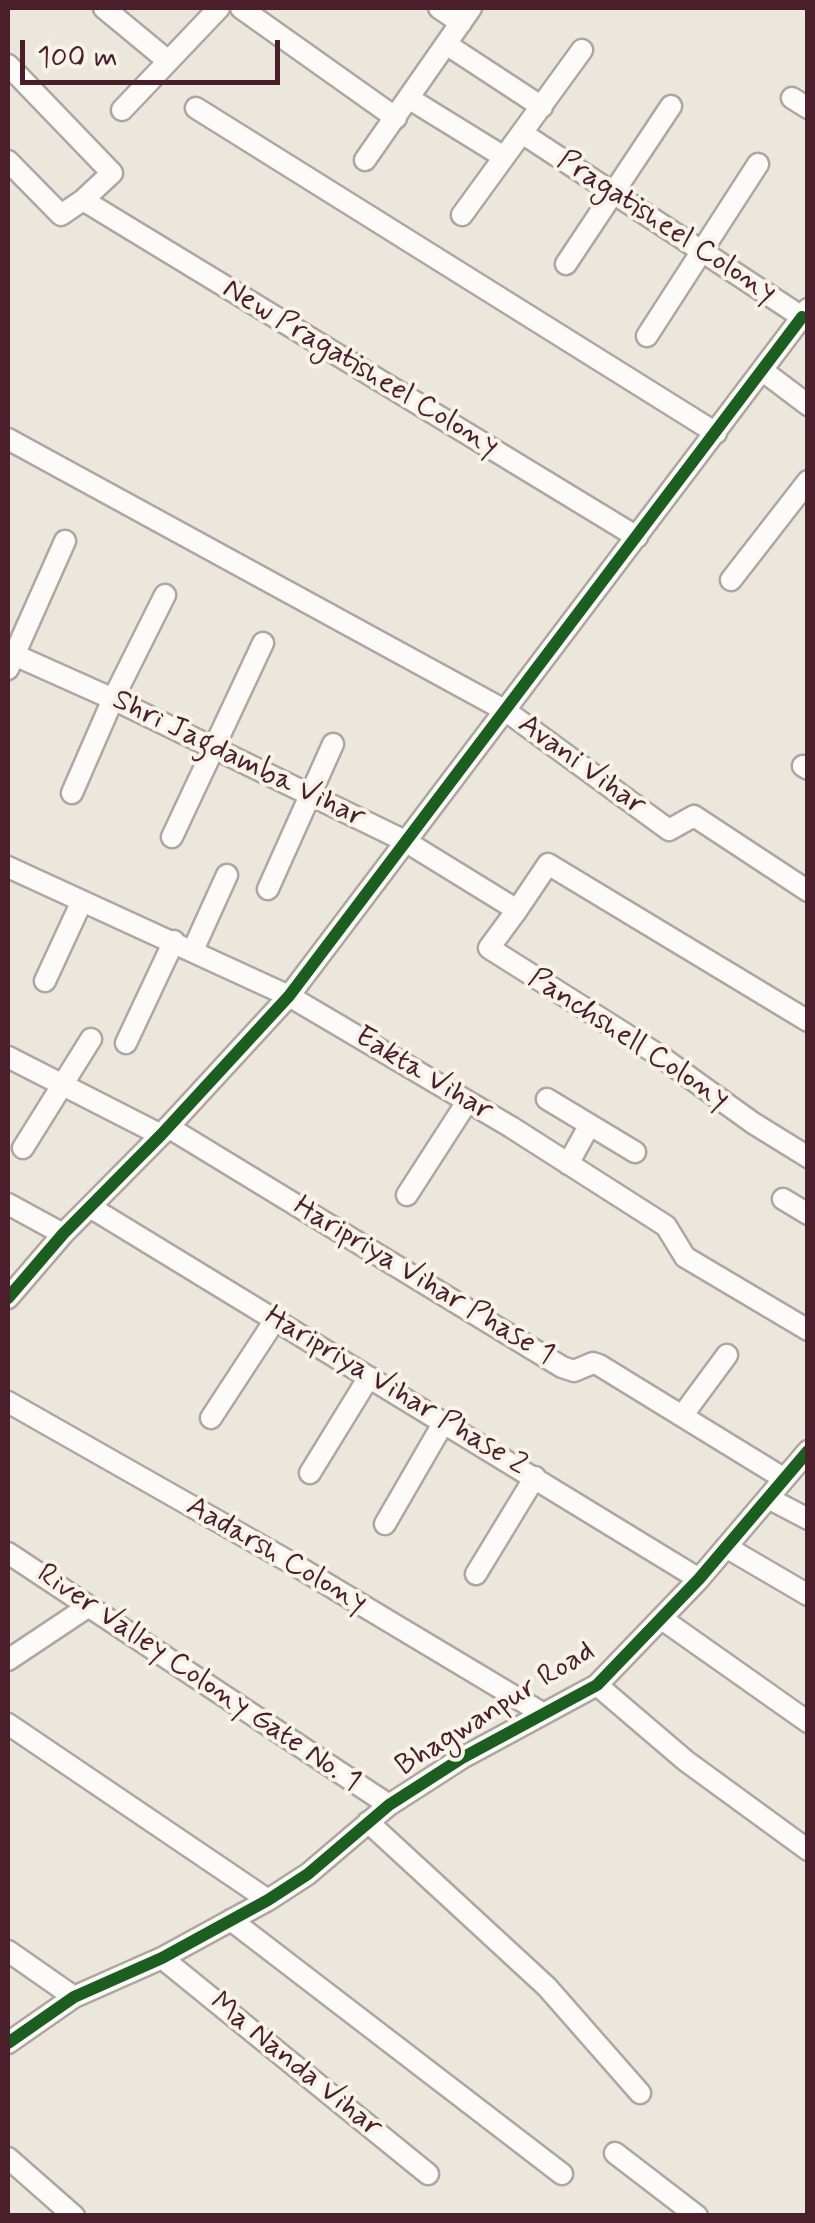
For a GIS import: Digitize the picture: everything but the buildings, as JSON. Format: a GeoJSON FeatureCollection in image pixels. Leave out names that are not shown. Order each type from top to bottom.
{"type":"FeatureCollection","features":[{"type":"Feature","properties":{"kind":"street"},"geometry":{"type":"LineString","coordinates":[[104,8],[168,62]]}},
{"type":"Feature","properties":{"kind":"street"},"geometry":{"type":"LineString","coordinates":[[122,110],[220,8]]}},
{"type":"Feature","properties":{"kind":"street"},"geometry":{"type":"LineString","coordinates":[[242,8],[396,118]]}},
{"type":"Feature","properties":{"kind":"street"},"geometry":{"type":"LineString","coordinates":[[365,160],[466,15],[439,8]]}},
{"type":"Feature","properties":{"kind":"street"},"geometry":{"type":"LineString","coordinates":[[446,44],[542,107]]}},
{"type":"Feature","properties":{"kind":"street"},"geometry":{"type":"LineString","coordinates":[[462,215],[582,50]]}},
{"type":"Feature","properties":{"kind":"street"},"geometry":{"type":"LineString","coordinates":[[8,65],[112,173],[84,200],[61,214],[8,161]]}},
{"type":"Feature","properties":{"kind":"street"},"geometry":{"type":"LineString","coordinates":[[410,99],[504,157]]}},
{"type":"Feature","properties":{"kind":"street"},"geometry":{"type":"LineString","coordinates":[[566,264],[671,106]]}},
{"type":"Feature","properties":{"kind":"street"},"geometry":{"type":"LineString","coordinates":[[196,108],[716,433]]}},
{"type":"Feature","properties":{"kind":"street","name":"Pragatisheel Colony"},"geometry":{"type":"LineString","coordinates":[[522,134],[805,313]]}},
{"type":"Feature","properties":{"kind":"street"},"geometry":{"type":"LineString","coordinates":[[647,336],[758,164]]}},
{"type":"Feature","properties":{"kind":"street","name":"New Pragatisheel Colony"},"geometry":{"type":"LineString","coordinates":[[84,200],[636,538]]}},
{"type":"Feature","properties":{"kind":"street"},"geometry":{"type":"LineString","coordinates":[[8,1298],[63,1234],[165,1131],[289,996],[805,313]]}},
{"type":"Feature","properties":{"kind":"street"},"geometry":{"type":"LineString","coordinates":[[763,370],[808,406]]}},
{"type":"Feature","properties":{"kind":"street"},"geometry":{"type":"LineString","coordinates":[[8,438],[506,711]]}},
{"type":"Feature","properties":{"kind":"street"},"geometry":{"type":"LineString","coordinates":[[731,580],[808,480]]}},
{"type":"Feature","properties":{"kind":"street"},"geometry":{"type":"LineString","coordinates":[[10,659],[66,541]]}},
{"type":"Feature","properties":{"kind":"street"},"geometry":{"type":"LineString","coordinates":[[72,793],[165,595]]}},
{"type":"Feature","properties":{"kind":"street"},"geometry":{"type":"LineString","coordinates":[[172,837],[263,643]]}},
{"type":"Feature","properties":{"kind":"street","name":"Shri Jagdamba Vihar"},"geometry":{"type":"LineString","coordinates":[[10,659],[113,699],[405,841],[516,910]]}},
{"type":"Feature","properties":{"kind":"street","name":"Avani Vihar"},"geometry":{"type":"LineString","coordinates":[[506,711],[669,830],[694,816],[808,891]]}},
{"type":"Feature","properties":{"kind":"street"},"geometry":{"type":"LineString","coordinates":[[268,889],[333,744]]}},
{"type":"Feature","properties":{"kind":"street"},"geometry":{"type":"LineString","coordinates":[[516,910],[548,864],[808,1021]]}},
{"type":"Feature","properties":{"kind":"street","name":"Eakta Vihar"},"geometry":{"type":"LineString","coordinates":[[8,867],[289,996],[666,1226],[685,1257],[808,1330]]}},
{"type":"Feature","properties":{"kind":"street"},"geometry":{"type":"LineString","coordinates":[[126,1043],[227,875]]}},
{"type":"Feature","properties":{"kind":"street"},"geometry":{"type":"LineString","coordinates":[[45,981],[82,902]]}},
{"type":"Feature","properties":{"kind":"street","name":"Panchshell Colony"},"geometry":{"type":"LineString","coordinates":[[516,910],[489,948],[660,1056],[808,1157]]}},
{"type":"Feature","properties":{"kind":"street"},"geometry":{"type":"LineString","coordinates":[[23,1148],[91,1039]]}},
{"type":"Feature","properties":{"kind":"street","name":"Haripriya Vihar Phase 1"},"geometry":{"type":"LineString","coordinates":[[8,1057],[165,1131],[562,1367],[574,1370],[596,1363],[783,1478]]}},
{"type":"Feature","properties":{"kind":"street"},"geometry":{"type":"LineString","coordinates":[[547,1099],[634,1152]]}},
{"type":"Feature","properties":{"kind":"street"},"geometry":{"type":"LineString","coordinates":[[407,1195],[467,1102]]}},
{"type":"Feature","properties":{"kind":"street"},"geometry":{"type":"LineString","coordinates":[[568,1164],[589,1126]]}},
{"type":"Feature","properties":{"kind":"street"},"geometry":{"type":"LineString","coordinates":[[783,1199],[808,1214]]}},
{"type":"Feature","properties":{"kind":"street"},"geometry":{"type":"LineString","coordinates":[[8,1204],[63,1234]]}},
{"type":"Feature","properties":{"kind":"street","name":"Haripriya Vihar Phase 2"},"geometry":{"type":"LineString","coordinates":[[90,1208],[700,1578]]}},
{"type":"Feature","properties":{"kind":"street"},"geometry":{"type":"LineString","coordinates":[[211,1418],[275,1320]]}},
{"type":"Feature","properties":{"kind":"street"},"geometry":{"type":"LineString","coordinates":[[682,1416],[727,1355]]}},
{"type":"Feature","properties":{"kind":"street"},"geometry":{"type":"LineString","coordinates":[[310,1473],[369,1376]]}},
{"type":"Feature","properties":{"kind":"street","name":"Aadarsh Colony"},"geometry":{"type":"LineString","coordinates":[[8,1402],[542,1713]]}},
{"type":"Feature","properties":{"kind":"street"},"geometry":{"type":"LineString","coordinates":[[385,1524],[444,1422]]}},
{"type":"Feature","properties":{"kind":"street","name":"Bhagwanpur Road"},"geometry":{"type":"LineString","coordinates":[[8,2043],[74,1997],[162,1958],[268,1900],[308,1874],[389,1806],[462,1758],[597,1684],[662,1620],[808,1452]]}},
{"type":"Feature","properties":{"kind":"street"},"geometry":{"type":"LineString","coordinates":[[476,1574],[535,1477]]}},
{"type":"Feature","properties":{"kind":"street"},"geometry":{"type":"LineString","coordinates":[[768,1498],[808,1519]]}},
{"type":"Feature","properties":{"kind":"street"},"geometry":{"type":"LineString","coordinates":[[726,1547],[808,1596]]}},
{"type":"Feature","properties":{"kind":"street","name":"River Valley Colony Gate No. 1"},"geometry":{"type":"LineString","coordinates":[[8,1552],[389,1806]]}},
{"type":"Feature","properties":{"kind":"street"},"geometry":{"type":"LineString","coordinates":[[8,1660],[89,1606]]}},
{"type":"Feature","properties":{"kind":"street"},"geometry":{"type":"LineString","coordinates":[[662,1620],[808,1722]]}},
{"type":"Feature","properties":{"kind":"street"},"geometry":{"type":"LineString","coordinates":[[597,1684],[686,1761],[808,1850]]}},
{"type":"Feature","properties":{"kind":"street"},"geometry":{"type":"LineString","coordinates":[[8,1724],[268,1900]]}},
{"type":"Feature","properties":{"kind":"street"},"geometry":{"type":"LineString","coordinates":[[368,1822],[547,1987],[640,2092]]}},
{"type":"Feature","properties":{"kind":"street"},"geometry":{"type":"LineString","coordinates":[[231,1920],[562,2174]]}},
{"type":"Feature","properties":{"kind":"street"},"geometry":{"type":"LineString","coordinates":[[8,1951],[74,1997]]}},
{"type":"Feature","properties":{"kind":"street","name":"Ma Nanda Vihar"},"geometry":{"type":"LineString","coordinates":[[162,1958],[428,2174]]}},
{"type":"Feature","properties":{"kind":"street"},"geometry":{"type":"LineString","coordinates":[[614,2153],[697,2216]]}},
{"type":"Feature","properties":{"kind":"street"},"geometry":{"type":"LineString","coordinates":[[8,2158],[74,2216]]}},
{"type":"Feature","properties":{"kind":"cycle path"},"geometry":{"type":"LineString","coordinates":[[8,1298],[63,1234],[289,996],[802,317]]}},
{"type":"Feature","properties":{"kind":"cycle path"},"geometry":{"type":"LineString","coordinates":[[8,2043],[74,1997],[162,1958],[268,1900],[308,1874],[389,1805],[462,1758],[597,1685],[699,1579],[808,1451]]}}]}
